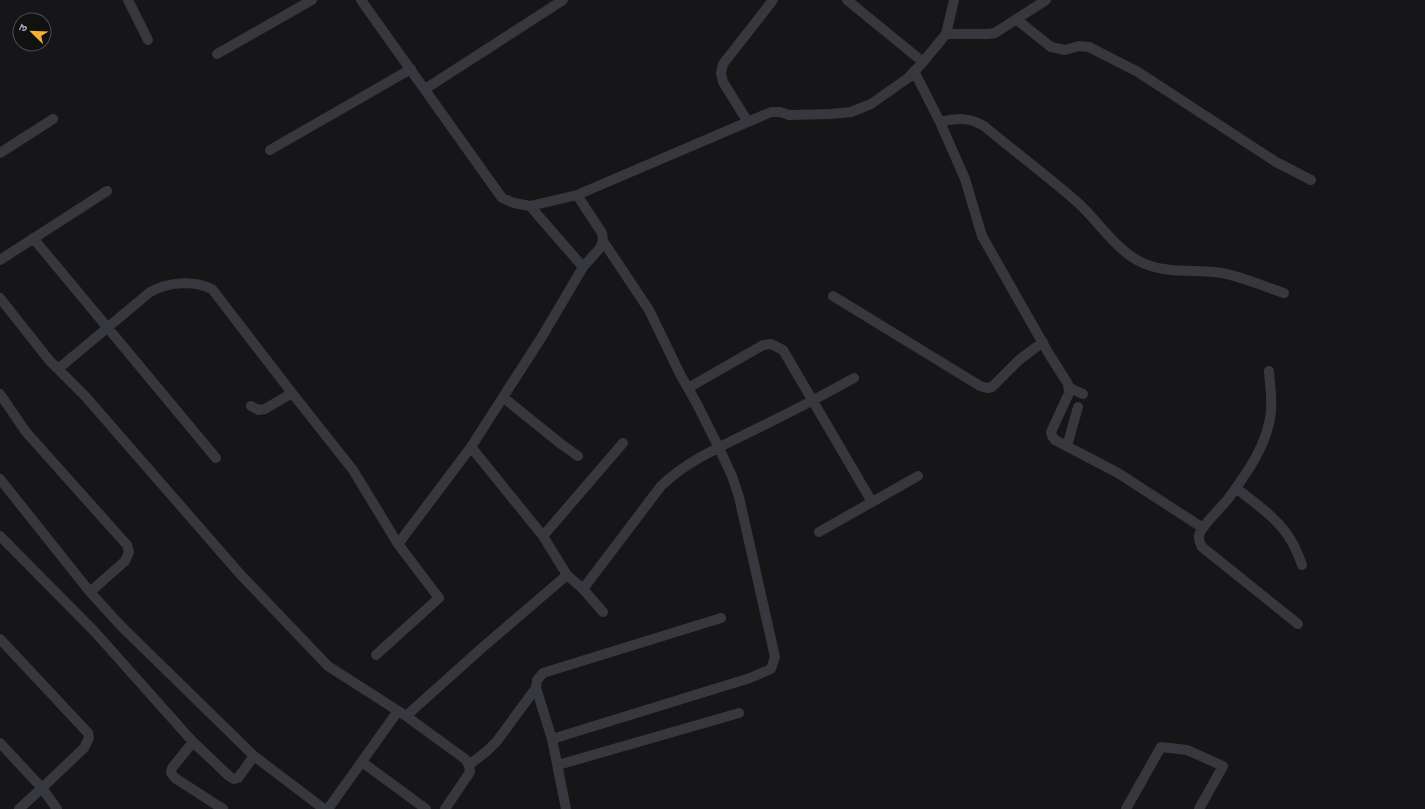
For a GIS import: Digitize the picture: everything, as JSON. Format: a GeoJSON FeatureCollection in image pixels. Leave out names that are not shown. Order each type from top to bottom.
{"type":"FeatureCollection","features":[{"type":"Feature","properties":{"kind":"street"},"geometry":{"type":"LineString","coordinates":[[128,0],[148,40]]}},
{"type":"Feature","properties":{"kind":"street"},"geometry":{"type":"LineString","coordinates":[[217,54],[312,0]]}},
{"type":"Feature","properties":{"kind":"street"},"geometry":{"type":"LineString","coordinates":[[361,0],[502,198],[514,203],[530,206],[577,195],[771,112],[780,112],[789,115],[831,114],[851,112],[871,104],[908,78],[946,34],[954,0]]}},
{"type":"Feature","properties":{"kind":"street"},"geometry":{"type":"LineString","coordinates":[[425,89],[563,0]]}},
{"type":"Feature","properties":{"kind":"street"},"geometry":{"type":"LineString","coordinates":[[748,122],[723,82],[723,64],[773,0]]}},
{"type":"Feature","properties":{"kind":"street"},"geometry":{"type":"LineString","coordinates":[[847,0],[923,62]]}},
{"type":"Feature","properties":{"kind":"street"},"geometry":{"type":"LineString","coordinates":[[946,34],[995,33],[1046,0]]}},
{"type":"Feature","properties":{"kind":"street"},"geometry":{"type":"LineString","coordinates":[[1016,19],[1051,47],[1065,50],[1080,46],[1090,47],[1138,72],[1276,162],[1311,180]]}},
{"type":"Feature","properties":{"kind":"street"},"geometry":{"type":"LineString","coordinates":[[270,150],[411,69]]}},
{"type":"Feature","properties":{"kind":"street"},"geometry":{"type":"LineString","coordinates":[[914,72],[940,122],[965,179],[982,236],[1070,388],[1083,394]]}},
{"type":"Feature","properties":{"kind":"street"},"geometry":{"type":"LineString","coordinates":[[0,153],[53,119]]}},
{"type":"Feature","properties":{"kind":"street"},"geometry":{"type":"LineString","coordinates":[[940,122],[953,119],[966,119],[975,121],[984,126],[1077,202],[1122,250],[1139,261],[1172,272],[1215,272],[1233,276],[1284,293]]}},
{"type":"Feature","properties":{"kind":"street"},"geometry":{"type":"LineString","coordinates":[[0,260],[107,191]]}},
{"type":"Feature","properties":{"kind":"street"},"geometry":{"type":"LineString","coordinates":[[552,739],[750,678],[771,669],[775,657],[739,497],[732,476],[649,310],[603,241],[602,233],[577,195]]}},
{"type":"Feature","properties":{"kind":"street"},"geometry":{"type":"LineString","coordinates":[[530,206],[583,267]]}},
{"type":"Feature","properties":{"kind":"street"},"geometry":{"type":"LineString","coordinates":[[33,238],[216,458]]}},
{"type":"Feature","properties":{"kind":"street"},"geometry":{"type":"LineString","coordinates":[[398,544],[471,447],[504,398],[583,267],[600,248],[603,241]]}},
{"type":"Feature","properties":{"kind":"street"},"geometry":{"type":"LineString","coordinates":[[58,369],[155,289],[166,285],[190,283],[201,284],[212,289],[353,470],[398,544],[439,598],[376,655]]}},
{"type":"Feature","properties":{"kind":"street"},"geometry":{"type":"LineString","coordinates":[[833,296],[980,386],[988,388],[997,384],[1019,360],[1042,342]]}},
{"type":"Feature","properties":{"kind":"street"},"geometry":{"type":"LineString","coordinates":[[0,298],[49,360],[85,396],[240,574],[328,666],[402,713],[465,759],[469,766],[470,772],[445,809]]}},
{"type":"Feature","properties":{"kind":"street"},"geometry":{"type":"LineString","coordinates":[[688,388],[762,345],[771,344],[783,350],[814,400],[872,502]]}},
{"type":"Feature","properties":{"kind":"street"},"geometry":{"type":"LineString","coordinates":[[1269,371],[1271,406],[1265,435],[1256,456],[1236,488],[1199,535],[1199,542],[1202,547],[1298,624]]}},
{"type":"Feature","properties":{"kind":"street"},"geometry":{"type":"LineString","coordinates":[[583,589],[661,486],[674,474],[719,448],[854,378]]}},
{"type":"Feature","properties":{"kind":"street"},"geometry":{"type":"LineString","coordinates":[[1070,388],[1051,432],[1055,440],[1118,473],[1204,528]]}},
{"type":"Feature","properties":{"kind":"street"},"geometry":{"type":"LineString","coordinates":[[251,406],[258,410],[265,409],[292,393]]}},
{"type":"Feature","properties":{"kind":"street"},"geometry":{"type":"LineString","coordinates":[[0,394],[26,432],[127,545],[129,552],[125,561],[90,592]]}},
{"type":"Feature","properties":{"kind":"street"},"geometry":{"type":"LineString","coordinates":[[504,398],[578,456]]}},
{"type":"Feature","properties":{"kind":"street"},"geometry":{"type":"LineString","coordinates":[[1067,446],[1078,407]]}},
{"type":"Feature","properties":{"kind":"street"},"geometry":{"type":"LineString","coordinates":[[543,536],[623,443]]}},
{"type":"Feature","properties":{"kind":"street"},"geometry":{"type":"LineString","coordinates":[[471,447],[543,536],[567,575],[583,589],[603,612]]}},
{"type":"Feature","properties":{"kind":"street"},"geometry":{"type":"LineString","coordinates":[[819,532],[918,476]]}},
{"type":"Feature","properties":{"kind":"street"},"geometry":{"type":"LineString","coordinates":[[0,479],[90,592],[121,626],[254,756],[324,809]]}},
{"type":"Feature","properties":{"kind":"street"},"geometry":{"type":"LineString","coordinates":[[1236,488],[1267,512],[1281,526],[1293,542],[1302,565]]}},
{"type":"Feature","properties":{"kind":"street"},"geometry":{"type":"LineString","coordinates":[[0,536],[95,632],[193,742],[229,776],[234,779],[238,778],[254,756]]}},
{"type":"Feature","properties":{"kind":"street"},"geometry":{"type":"LineString","coordinates":[[328,809],[362,762],[402,713],[483,647],[567,575]]}},
{"type":"Feature","properties":{"kind":"street"},"geometry":{"type":"LineString","coordinates":[[566,809],[552,739],[536,688],[537,680],[543,673],[721,618]]}},
{"type":"Feature","properties":{"kind":"street"},"geometry":{"type":"LineString","coordinates":[[0,639],[88,733],[90,738],[84,748],[19,809]]}},
{"type":"Feature","properties":{"kind":"street"},"geometry":{"type":"LineString","coordinates":[[469,766],[487,752],[497,741],[536,688]]}},
{"type":"Feature","properties":{"kind":"street"},"geometry":{"type":"LineString","coordinates":[[558,765],[739,713]]}},
{"type":"Feature","properties":{"kind":"street"},"geometry":{"type":"LineString","coordinates":[[193,742],[172,768],[171,773],[174,778],[223,809]]}},
{"type":"Feature","properties":{"kind":"street"},"geometry":{"type":"LineString","coordinates":[[0,743],[42,788],[57,809]]}},
{"type":"Feature","properties":{"kind":"street"},"geometry":{"type":"LineString","coordinates":[[1126,809],[1161,747],[1187,750],[1223,766],[1199,809]]}},
{"type":"Feature","properties":{"kind":"street"},"geometry":{"type":"LineString","coordinates":[[362,762],[426,809]]}}]}
